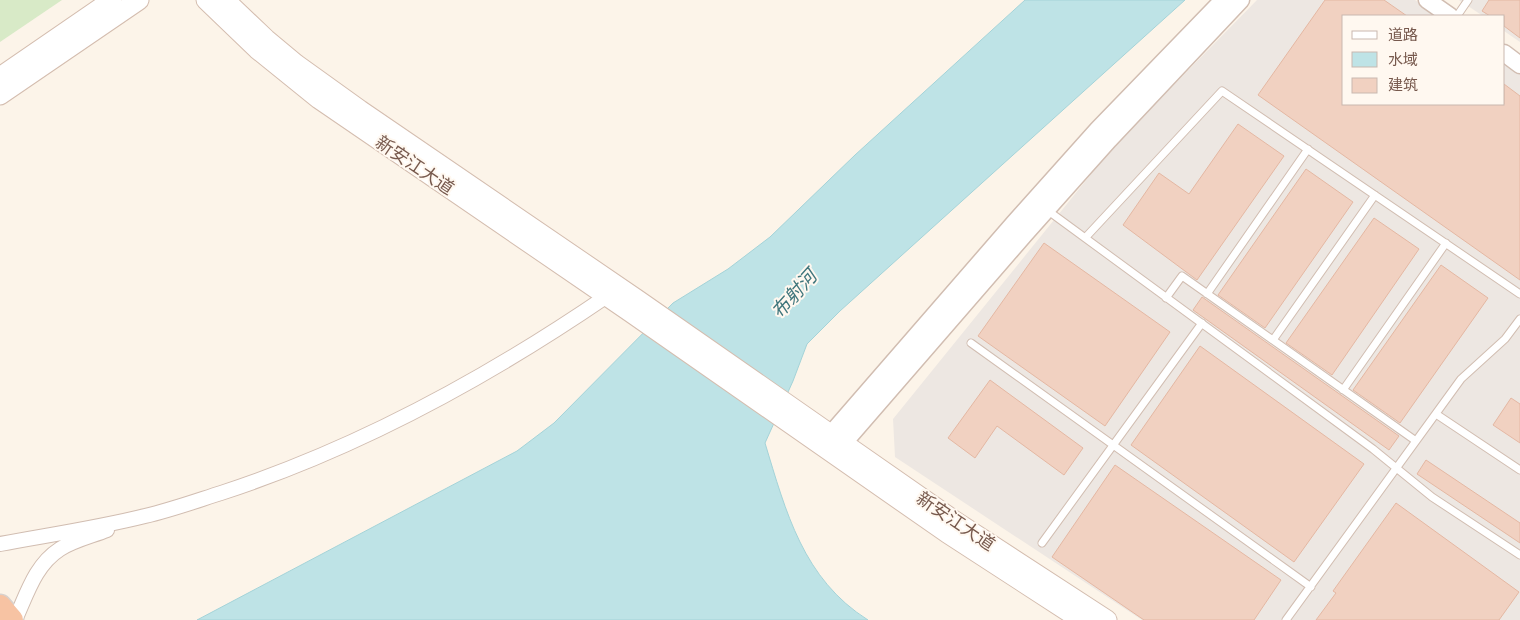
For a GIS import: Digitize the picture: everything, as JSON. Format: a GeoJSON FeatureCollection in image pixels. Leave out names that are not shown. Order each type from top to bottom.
{"type":"FeatureCollection","features":[{"type":"Feature","properties":{"kind":"highway"},"geometry":{"type":"LineString","coordinates":[[0,606],[13,620]]}},
{"type":"Feature","properties":{"kind":"main road"},"geometry":{"type":"LineString","coordinates":[[0,77],[112,0]]}},
{"type":"Feature","properties":{"kind":"main road"},"geometry":{"type":"LineString","coordinates":[[0,95],[139,0]]}},
{"type":"Feature","properties":{"kind":"main road","name":"新安江大道"},"geometry":{"type":"LineString","coordinates":[[206,0],[257,49],[320,99],[607,296],[639,310]]}},
{"type":"Feature","properties":{"kind":"main road","name":"新安江大道"},"geometry":{"type":"LineString","coordinates":[[225,0],[266,39],[328,88],[639,310],[832,444],[1107,620]]}},
{"type":"Feature","properties":{"kind":"main road","name":"新安江大道"},"geometry":{"type":"LineString","coordinates":[[832,444],[947,533],[1081,620]]}},
{"type":"Feature","properties":{"kind":"street"},"geometry":{"type":"LineString","coordinates":[[832,444],[1098,129],[1223,0]]}},
{"type":"Feature","properties":{"kind":"street"},"geometry":{"type":"LineString","coordinates":[[832,444],[1109,140],[1241,0]]}},
{"type":"Feature","properties":{"kind":"street"},"geometry":{"type":"LineString","coordinates":[[1427,0],[1449,15]]}},
{"type":"Feature","properties":{"kind":"street"},"geometry":{"type":"LineString","coordinates":[[1505,54],[1520,64]]}},
{"type":"Feature","properties":{"kind":"street"},"geometry":{"type":"LineString","coordinates":[[13,620],[36,574],[53,554],[70,544],[146,516],[270,476],[347,445],[387,426],[496,367],[539,342],[607,296]]}},
{"type":"Feature","properties":{"kind":"street"},"geometry":{"type":"LineString","coordinates":[[0,544],[146,516]]}},
{"type":"Feature","properties":{"kind":"lane"},"geometry":{"type":"LineString","coordinates":[[1458,15],[1468,0]]}},
{"type":"Feature","properties":{"kind":"lane"},"geometry":{"type":"LineString","coordinates":[[1085,238],[1222,91],[1520,294]]}},
{"type":"Feature","properties":{"kind":"lane"},"geometry":{"type":"LineString","coordinates":[[1207,294],[1308,149]]}},
{"type":"Feature","properties":{"kind":"lane"},"geometry":{"type":"LineString","coordinates":[[1273,340],[1375,195]]}},
{"type":"Feature","properties":{"kind":"lane"},"geometry":{"type":"LineString","coordinates":[[1047,210],[1373,449],[1432,497],[1520,555]]}},
{"type":"Feature","properties":{"kind":"lane"},"geometry":{"type":"LineString","coordinates":[[1344,390],[1446,243]]}},
{"type":"Feature","properties":{"kind":"lane"},"geometry":{"type":"LineString","coordinates":[[1166,298],[1182,276],[1416,441]]}},
{"type":"Feature","properties":{"kind":"lane"},"geometry":{"type":"LineString","coordinates":[[1286,620],[1462,379],[1505,339],[1520,319]]}},
{"type":"Feature","properties":{"kind":"lane"},"geometry":{"type":"LineString","coordinates":[[1042,543],[1202,323]]}},
{"type":"Feature","properties":{"kind":"lane"},"geometry":{"type":"LineString","coordinates":[[971,344],[1311,586]]}},
{"type":"Feature","properties":{"kind":"lane"},"geometry":{"type":"LineString","coordinates":[[1436,414],[1520,470]]}},
{"type":"Feature","properties":{"kind":"shaded area"},"geometry":{"type":"Polygon","coordinates":[[[1257,0],[1415,0],[1437,15],[1342,15],[1342,105],[1505,105],[1505,63],[1520,73],[1520,620],[1142,620],[895,457],[893,419],[1113,147],[1257,0]]]}},
{"type":"Feature","properties":{"kind":"shaded area"},"geometry":{"type":"Polygon","coordinates":[[[1459,0],[1520,0],[1520,42],[1505,32],[1505,15],[1482,15],[1459,0]]]}},
{"type":"Feature","properties":{"kind":"green space"},"geometry":{"type":"Polygon","coordinates":[[[0,0],[62,0],[0,42],[0,0]]]}},
{"type":"Feature","properties":{"kind":"water","name":"布射河"},"geometry":{"type":"Polygon","coordinates":[[[1025,0],[1185,0],[840,311],[807,344],[793,381],[765,443],[790,519],[812,564],[827,585],[868,620],[197,620],[517,451],[554,423],[673,303],[728,269],[770,237],[855,155],[1025,0]]]}},
{"type":"Feature","properties":{"kind":"building"},"geometry":{"type":"Polygon","coordinates":[[[1325,0],[1384,0],[1406,15],[1342,15],[1342,105],[1505,105],[1505,85],[1520,96],[1520,280],[1258,95],[1325,0]]]}},
{"type":"Feature","properties":{"kind":"building"},"geometry":{"type":"Polygon","coordinates":[[[1489,0],[1520,0],[1520,38],[1505,27],[1505,15],[1488,15],[1482,11],[1489,0]]]}},
{"type":"Feature","properties":{"kind":"building"},"geometry":{"type":"Polygon","coordinates":[[[1238,124],[1284,156],[1197,280],[1123,225],[1159,173],[1189,194],[1238,124]]]}},
{"type":"Feature","properties":{"kind":"building"},"geometry":{"type":"Polygon","coordinates":[[[1306,169],[1353,202],[1265,328],[1218,295],[1306,169]]]}},
{"type":"Feature","properties":{"kind":"building"},"geometry":{"type":"Polygon","coordinates":[[[1374,218],[1419,249],[1332,375],[1286,343],[1374,218]]]}},
{"type":"Feature","properties":{"kind":"building"},"geometry":{"type":"Polygon","coordinates":[[[1044,243],[1170,332],[1105,426],[978,336],[1044,243]]]}},
{"type":"Feature","properties":{"kind":"building"},"geometry":{"type":"Polygon","coordinates":[[[1441,265],[1488,298],[1400,423],[1353,390],[1441,265]]]}},
{"type":"Feature","properties":{"kind":"building"},"geometry":{"type":"Polygon","coordinates":[[[1202,297],[1399,436],[1389,450],[1193,310],[1202,297]]]}},
{"type":"Feature","properties":{"kind":"building"},"geometry":{"type":"Polygon","coordinates":[[[1200,346],[1364,464],[1294,562],[1131,445],[1200,346]]]}},
{"type":"Feature","properties":{"kind":"building"},"geometry":{"type":"Polygon","coordinates":[[[990,380],[1083,448],[1064,475],[997,426],[975,458],[948,438],[990,380]]]}},
{"type":"Feature","properties":{"kind":"building"},"geometry":{"type":"Polygon","coordinates":[[[1511,398],[1520,404],[1520,443],[1493,425],[1511,398]]]}},
{"type":"Feature","properties":{"kind":"building"},"geometry":{"type":"Polygon","coordinates":[[[1426,460],[1520,523],[1520,543],[1417,474],[1426,460]]]}},
{"type":"Feature","properties":{"kind":"building"},"geometry":{"type":"Polygon","coordinates":[[[1115,465],[1281,580],[1254,620],[1144,620],[1052,557],[1115,465]]]}},
{"type":"Feature","properties":{"kind":"building"},"geometry":{"type":"Polygon","coordinates":[[[1396,503],[1519,592],[1499,620],[1316,620],[1336,593],[1333,591],[1396,503]]]}}]}
